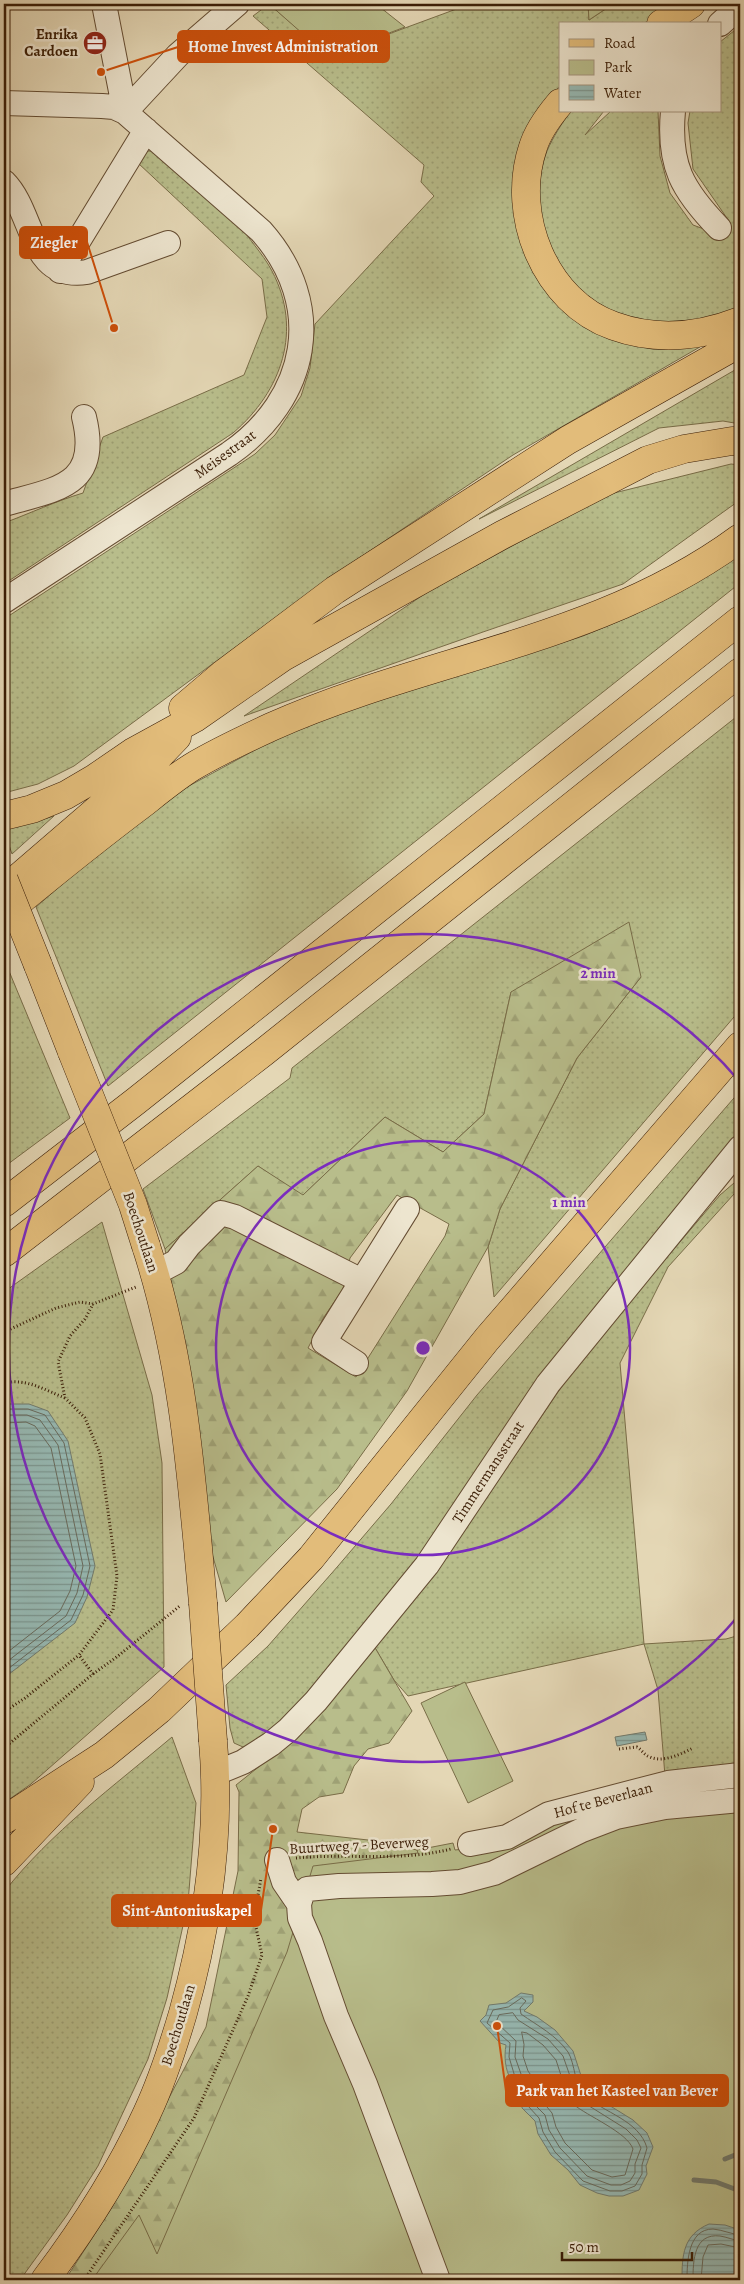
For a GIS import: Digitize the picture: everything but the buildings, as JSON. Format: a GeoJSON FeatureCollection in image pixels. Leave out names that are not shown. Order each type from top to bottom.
{"type":"FeatureCollection","features":[{"type":"Feature","properties":{"kind":"main road"},"geometry":{"type":"LineString","coordinates":[[665,22],[691,4]]}},
{"type":"Feature","properties":{"kind":"main road"},"geometry":{"type":"LineString","coordinates":[[559,103],[542,128],[533,147],[526,186],[526,206],[535,246],[553,278],[567,295],[592,316],[613,326],[650,334],[683,336],[708,332],[740,321]]}},
{"type":"Feature","properties":{"kind":"main road"},"geometry":{"type":"LineString","coordinates":[[133,752],[223,674],[334,590],[568,440],[740,343]]}},
{"type":"Feature","properties":{"kind":"main road"},"geometry":{"type":"LineString","coordinates":[[4,816],[32,809],[66,795],[133,752],[195,718],[283,657],[502,535],[648,460],[684,449],[732,441],[740,442]]}},
{"type":"Feature","properties":{"kind":"main road"},"geometry":{"type":"LineString","coordinates":[[4,914],[113,825],[201,762],[271,727],[347,697],[541,637],[603,613],[660,587],[722,551],[740,538]]}},
{"type":"Feature","properties":{"kind":"main road"},"geometry":{"type":"LineString","coordinates":[[4,1203],[275,991],[740,620]]}},
{"type":"Feature","properties":{"kind":"main road"},"geometry":{"type":"LineString","coordinates":[[4,1253],[264,1052],[740,672]]}},
{"type":"Feature","properties":{"kind":"main road"},"geometry":{"type":"LineString","coordinates":[[4,890],[156,759],[195,718]]}},
{"type":"Feature","properties":{"kind":"main road","name":"Boechoutlaan"},"geometry":{"type":"LineString","coordinates":[[4,880],[133,1205],[146,1246],[147,1279],[172,1339],[187,1430],[194,1602],[216,1773],[216,1815],[210,1892],[200,1951],[177,2034],[148,2112],[131,2146],[97,2204],[46,2280]]}},
{"type":"Feature","properties":{"kind":"main road"},"geometry":{"type":"LineString","coordinates":[[4,1820],[104,1756],[159,1710],[247,1626],[311,1558],[494,1332],[740,1046]]}},
{"type":"Feature","properties":{"kind":"main road"},"geometry":{"type":"LineString","coordinates":[[4,1862],[61,1804],[104,1756]]}},
{"type":"Feature","properties":{"kind":"street"},"geometry":{"type":"LineString","coordinates":[[104,4],[126,112]]}},
{"type":"Feature","properties":{"kind":"street"},"geometry":{"type":"LineString","coordinates":[[126,112],[178,55],[237,4]]}},
{"type":"Feature","properties":{"kind":"street"},"geometry":{"type":"LineString","coordinates":[[722,22],[740,6]]}},
{"type":"Feature","properties":{"kind":"street"},"geometry":{"type":"LineString","coordinates":[[4,104],[102,106],[114,107],[126,112]]}},
{"type":"Feature","properties":{"kind":"street","name":"Meisestraat"},"geometry":{"type":"LineString","coordinates":[[4,601],[246,441],[274,413],[288,390],[296,367],[301,331],[299,300],[290,276],[275,247],[261,231],[126,112]]}},
{"type":"Feature","properties":{"kind":"street"},"geometry":{"type":"LineString","coordinates":[[673,112],[671,134],[677,171],[695,204],[719,228]]}},
{"type":"Feature","properties":{"kind":"street"},"geometry":{"type":"LineString","coordinates":[[60,271],[146,130]]}},
{"type":"Feature","properties":{"kind":"street"},"geometry":{"type":"LineString","coordinates":[[4,182],[14,193],[44,258],[60,271],[75,274],[88,272],[168,243]]}},
{"type":"Feature","properties":{"kind":"street"},"geometry":{"type":"LineString","coordinates":[[4,504],[58,488],[75,477],[81,470],[88,452],[89,442],[84,417]]}},
{"type":"Feature","properties":{"kind":"street","name":"Timmermansstraat"},"geometry":{"type":"LineString","coordinates":[[216,1773],[243,1762],[271,1744],[288,1730],[316,1700],[426,1564],[548,1384],[604,1312],[740,1148]]}},
{"type":"Feature","properties":{"kind":"street"},"geometry":{"type":"LineString","coordinates":[[356,1363],[324,1342],[406,1209]]}},
{"type":"Feature","properties":{"kind":"street"},"geometry":{"type":"LineString","coordinates":[[147,1279],[176,1262],[221,1213],[236,1217],[362,1281]]}},
{"type":"Feature","properties":{"kind":"street","name":"Hof te Beverlaan"},"geometry":{"type":"LineString","coordinates":[[470,1844],[507,1837],[548,1814],[668,1783],[740,1774]]}},
{"type":"Feature","properties":{"kind":"street"},"geometry":{"type":"LineString","coordinates":[[438,2280],[366,2084],[336,2016],[300,1918],[299,1904],[302,1894],[307,1889],[339,1886],[460,1882],[494,1873],[582,1830],[616,1817],[665,1807],[740,1800]]}},
{"type":"Feature","properties":{"kind":"street"},"geometry":{"type":"LineString","coordinates":[[277,1860],[284,1882],[299,1904]]}},
{"type":"Feature","properties":{"kind":"path"},"geometry":{"type":"LineString","coordinates":[[4,1332],[56,1308],[80,1302],[93,1304],[147,1279]]}},
{"type":"Feature","properties":{"kind":"path"},"geometry":{"type":"LineString","coordinates":[[65,1398],[58,1362],[70,1336],[93,1304]]}},
{"type":"Feature","properties":{"kind":"path"},"geometry":{"type":"LineString","coordinates":[[4,1383],[12,1381],[32,1384],[65,1398],[85,1418],[100,1454],[116,1576],[114,1610],[79,1655],[4,1712]]}},
{"type":"Feature","properties":{"kind":"path"},"geometry":{"type":"LineString","coordinates":[[4,1748],[93,1674],[194,1602]]}},
{"type":"Feature","properties":{"kind":"path"},"geometry":{"type":"LineString","coordinates":[[79,1655],[93,1674]]}},
{"type":"Feature","properties":{"kind":"path"},"geometry":{"type":"LineString","coordinates":[[619,1749],[637,1748],[643,1754],[656,1759],[682,1753],[693,1748]]}},
{"type":"Feature","properties":{"kind":"path","name":"Buurtweg 7 - Beverweg"},"geometry":{"type":"LineString","coordinates":[[277,1860],[310,1857],[375,1857],[437,1852],[470,1844]]}},
{"type":"Feature","properties":{"kind":"path"},"geometry":{"type":"LineString","coordinates":[[84,2280],[194,2118],[248,1996],[262,1955],[254,1918],[262,1870],[277,1860]]}},
{"type":"Feature","properties":{"kind":"green space"},"geometry":{"type":"Polygon","coordinates":[[[269,4],[329,56],[470,4],[588,4],[589,20],[613,4],[672,4],[646,22],[559,22],[559,87],[544,104],[521,154],[558,303],[705,344],[513,455],[325,581],[74,766],[38,784],[4,793],[4,619],[255,454],[275,435],[301,396],[310,368],[315,324],[434,196],[421,182],[424,165],[253,16],[269,4]]]}},
{"type":"Feature","properties":{"kind":"green space"},"geometry":{"type":"Polygon","coordinates":[[[269,4],[376,4],[405,27],[328,56],[269,4]]]}},
{"type":"Feature","properties":{"kind":"green space"},"geometry":{"type":"Polygon","coordinates":[[[588,4],[613,4],[589,20],[588,4]]]}},
{"type":"Feature","properties":{"kind":"green space"},"geometry":{"type":"Polygon","coordinates":[[[740,26],[740,307],[710,317],[679,322],[648,321],[617,313],[595,301],[577,286],[562,267],[550,246],[543,222],[540,199],[541,174],[547,151],[570,112],[603,112],[585,135],[610,112],[658,112],[660,156],[670,193],[693,225],[723,236],[731,224],[693,169],[688,123],[690,112],[722,112],[722,40],[740,26]]]}},
{"type":"Feature","properties":{"kind":"green space"},"geometry":{"type":"Polygon","coordinates":[[[148,151],[152,151],[237,220],[268,264],[281,293],[286,315],[286,337],[282,358],[275,379],[264,398],[233,433],[4,584],[4,523],[83,493],[103,437],[244,375],[267,317],[262,279],[136,161],[148,151]]]}},
{"type":"Feature","properties":{"kind":"green space"},"geometry":{"type":"Polygon","coordinates":[[[740,367],[740,424],[723,421],[659,428],[479,519],[740,367]]]}},
{"type":"Feature","properties":{"kind":"green space"},"geometry":{"type":"Polygon","coordinates":[[[731,464],[740,465],[740,500],[623,584],[244,716],[429,591],[606,495],[731,464]]]}},
{"type":"Feature","properties":{"kind":"green space"},"geometry":{"type":"Polygon","coordinates":[[[740,552],[740,583],[108,1086],[36,907],[112,841],[187,787],[279,737],[355,708],[583,636],[634,615],[691,585],[740,552]]]}},
{"type":"Feature","properties":{"kind":"green space"},"geometry":{"type":"Polygon","coordinates":[[[740,714],[740,1010],[494,1297],[488,1247],[500,1209],[577,1058],[641,977],[511,992],[484,1114],[443,1152],[385,1117],[302,1196],[258,1166],[165,1249],[143,1189],[290,1078],[292,1068],[740,714]]]}},
{"type":"Feature","properties":{"kind":"green space"},"geometry":{"type":"Polygon","coordinates":[[[54,816],[12,854],[4,830],[54,816]]]}},
{"type":"Feature","properties":{"kind":"green space"},"geometry":{"type":"Polygon","coordinates":[[[629,922],[641,977],[577,1058],[500,1209],[488,1247],[407,1391],[337,1489],[226,1602],[211,1550],[194,1409],[165,1249],[258,1166],[303,1195],[385,1117],[443,1152],[484,1114],[511,992],[629,922]],[[397,1195],[350,1258],[343,1289],[324,1317],[308,1348],[356,1377],[445,1236],[449,1224],[397,1195]]]}},
{"type":"Feature","properties":{"kind":"green space"},"geometry":{"type":"Polygon","coordinates":[[[4,959],[70,1118],[4,1167],[4,959]]]}},
{"type":"Feature","properties":{"kind":"green space"},"geometry":{"type":"Polygon","coordinates":[[[740,1091],[740,1134],[633,1263],[423,1555],[305,1699],[252,1746],[243,1747],[234,1743],[230,1728],[226,1685],[268,1646],[338,1566],[391,1504],[477,1395],[740,1091]]]}},
{"type":"Feature","properties":{"kind":"green space"},"geometry":{"type":"Polygon","coordinates":[[[734,1183],[740,1184],[740,1198],[734,1194],[668,1267],[620,1363],[644,1644],[408,1696],[394,1680],[374,1646],[454,1546],[581,1358],[720,1195],[734,1183]]]}},
{"type":"Feature","properties":{"kind":"green space"},"geometry":{"type":"Polygon","coordinates":[[[102,1222],[152,1395],[162,1463],[164,1667],[31,1784],[4,1803],[4,1292],[102,1222]]]}},
{"type":"Feature","properties":{"kind":"green space"},"geometry":{"type":"Polygon","coordinates":[[[740,1635],[740,1767],[665,1776],[658,1690],[644,1644],[726,1639],[740,1635]]]}},
{"type":"Feature","properties":{"kind":"green space"},"geometry":{"type":"Polygon","coordinates":[[[374,1646],[412,1711],[389,1743],[368,1749],[354,1766],[343,1793],[319,1797],[302,1809],[297,1832],[368,1840],[417,1850],[483,2010],[191,2280],[65,2280],[111,2209],[206,2027],[238,1871],[239,1792],[236,1785],[305,1730],[374,1646]]]}},
{"type":"Feature","properties":{"kind":"green space"},"geometry":{"type":"Polygon","coordinates":[[[465,1682],[513,1781],[468,1803],[421,1703],[465,1682]]]}},
{"type":"Feature","properties":{"kind":"green space"},"geometry":{"type":"Polygon","coordinates":[[[172,1737],[196,1803],[188,1903],[167,1998],[148,2059],[98,2166],[67,2215],[20,2280],[4,2280],[4,1892],[42,1849],[172,1737]]]}},
{"type":"Feature","properties":{"kind":"green space"},"geometry":{"type":"Polygon","coordinates":[[[740,1784],[740,2280],[92,2280],[139,2215],[157,2254],[287,1952],[313,1866],[418,1853],[417,1850],[453,1843],[455,1850],[483,1847],[599,1805],[740,1784]]]}},
{"type":"Feature","properties":{"kind":"water"},"geometry":{"type":"Polygon","coordinates":[[[4,1404],[29,1404],[48,1411],[68,1441],[95,1566],[87,1597],[75,1623],[4,1678],[4,1404]]]}},
{"type":"Feature","properties":{"kind":"water"},"geometry":{"type":"Polygon","coordinates":[[[645,1732],[647,1740],[617,1746],[615,1737],[645,1732]]]}},
{"type":"Feature","properties":{"kind":"water"},"geometry":{"type":"Polygon","coordinates":[[[521,1993],[533,1995],[533,2002],[524,2011],[537,2017],[555,2030],[573,2051],[586,2091],[633,2120],[647,2133],[653,2147],[646,2166],[647,2174],[639,2190],[623,2196],[609,2196],[580,2185],[568,2170],[551,2155],[538,2134],[535,2121],[522,2108],[521,2096],[511,2080],[506,2067],[506,2045],[500,2043],[480,2021],[486,2015],[489,2005],[506,2003],[521,1993]]]}},
{"type":"Feature","properties":{"kind":"water"},"geometry":{"type":"Polygon","coordinates":[[[709,2224],[725,2225],[740,2230],[740,2280],[682,2280],[684,2254],[689,2240],[700,2229],[709,2224]]]}},
{"type":"Feature","properties":{"kind":"waterway"},"geometry":{"type":"LineString","coordinates":[[725,2159],[740,2153]]}},
{"type":"Feature","properties":{"kind":"waterway"},"geometry":{"type":"LineString","coordinates":[[694,2180],[716,2182],[740,2191]]}},
{"type":"Feature","properties":{"kind":"place","name":"Enrika Cardoen"},"geometry":{"type":"Point","coordinates":[95,43]}},
{"type":"Feature","properties":{"kind":"place","name":"Home Invest Administration"},"geometry":{"type":"Point","coordinates":[101,72]}},
{"type":"Feature","properties":{"kind":"place","name":"Ziegler"},"geometry":{"type":"Point","coordinates":[114,328]}},
{"type":"Feature","properties":{"kind":"place","name":"Sint-Antoniuskapel"},"geometry":{"type":"Point","coordinates":[273,1829]}},
{"type":"Feature","properties":{"kind":"place","name":"Park van het Kasteel van Bever"},"geometry":{"type":"Point","coordinates":[497,2026]}}]}
